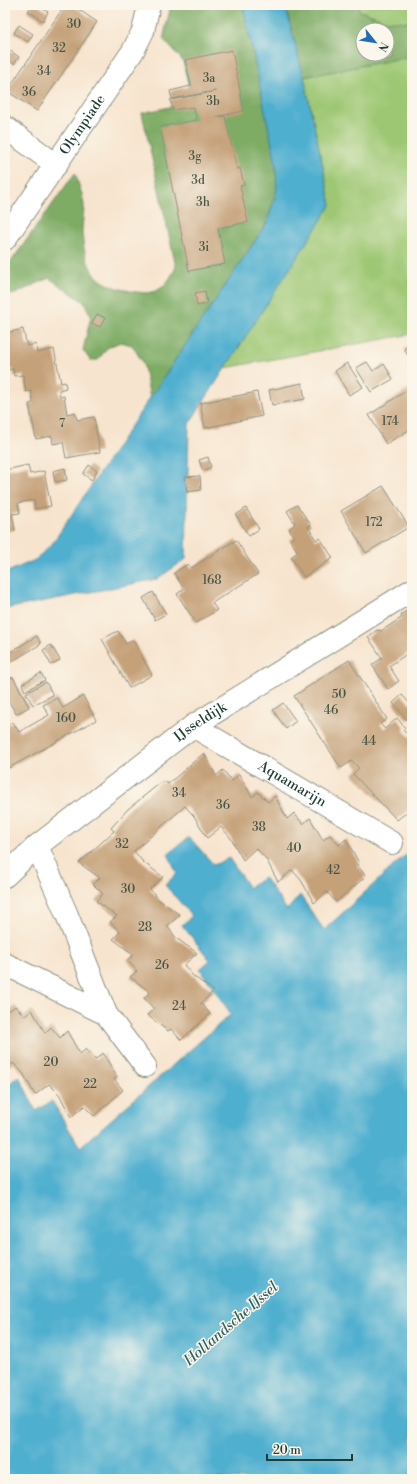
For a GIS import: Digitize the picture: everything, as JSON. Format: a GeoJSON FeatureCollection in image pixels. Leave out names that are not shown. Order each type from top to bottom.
{"type":"FeatureCollection","features":[{"type":"Feature","properties":{"kind":"street","name":"Olympiade"},"geometry":{"type":"LineString","coordinates":[[5,239],[133,51],[143,31],[149,5]]}},
{"type":"Feature","properties":{"kind":"street"},"geometry":{"type":"LineString","coordinates":[[5,127],[56,165]]}},
{"type":"Feature","properties":{"kind":"street","name":"IJsseldijk"},"geometry":{"type":"LineString","coordinates":[[5,876],[37,846],[193,726],[412,590]]}},
{"type":"Feature","properties":{"kind":"street","name":"Aquamarijn"},"geometry":{"type":"LineString","coordinates":[[193,726],[392,843]]}},
{"type":"Feature","properties":{"kind":"street"},"geometry":{"type":"LineString","coordinates":[[37,846],[67,915],[106,1014],[145,1066]]}},
{"type":"Feature","properties":{"kind":"street"},"geometry":{"type":"LineString","coordinates":[[5,964],[106,1014]]}},
{"type":"Feature","properties":{"kind":"green space"},"geometry":{"type":"Polygon","coordinates":[[[171,5],[243,5],[276,164],[277,190],[267,223],[150,398],[143,363],[132,345],[120,342],[107,348],[98,360],[90,360],[83,350],[91,316],[84,302],[49,278],[15,294],[5,294],[5,270],[75,173],[82,193],[84,205],[82,233],[90,268],[103,281],[112,286],[137,292],[145,293],[157,291],[166,284],[176,267],[142,113],[192,102],[183,61],[163,39],[171,5]]]}},
{"type":"Feature","properties":{"kind":"green space"},"geometry":{"type":"Polygon","coordinates":[[[285,5],[358,5],[360,11],[388,21],[412,22],[412,56],[395,59],[395,22],[355,22],[355,62],[381,62],[304,77],[285,5]]]}},
{"type":"Feature","properties":{"kind":"green space"},"geometry":{"type":"Polygon","coordinates":[[[358,5],[412,5],[412,22],[388,21],[360,11],[358,5]]]}},
{"type":"Feature","properties":{"kind":"green space"},"geometry":{"type":"Polygon","coordinates":[[[412,56],[412,334],[225,368],[331,205],[304,77],[381,62],[395,62],[395,59],[412,56]]]}},
{"type":"Feature","properties":{"kind":"water"},"geometry":{"type":"Polygon","coordinates":[[[243,5],[285,5],[304,77],[331,205],[189,424],[186,559],[157,579],[5,609],[5,573],[35,560],[52,544],[267,223],[277,190],[276,164],[243,5]]]}},
{"type":"Feature","properties":{"kind":"water","name":"Hollandsche IJssel"},"geometry":{"type":"Polygon","coordinates":[[[189,837],[214,865],[229,858],[249,888],[264,877],[287,910],[300,895],[324,930],[401,859],[412,851],[412,1479],[5,1479],[5,1085],[6,1086],[19,1076],[36,1111],[52,1101],[80,1147],[231,1014],[200,969],[210,960],[182,925],[192,916],[165,885],[177,873],[168,854],[189,837]]]}},
{"type":"Feature","properties":{"kind":"building"},"geometry":{"type":"Polygon","coordinates":[[[32,5],[37,5],[48,12],[43,21],[28,11],[32,5]]]}},
{"type":"Feature","properties":{"kind":"building"},"geometry":{"type":"Polygon","coordinates":[[[65,5],[72,5],[97,22],[37,111],[7,91],[65,5]]]}},
{"type":"Feature","properties":{"kind":"building"},"geometry":{"type":"Polygon","coordinates":[[[19,25],[33,34],[28,42],[14,33],[19,25]]]}},
{"type":"Feature","properties":{"kind":"building"},"geometry":{"type":"Polygon","coordinates":[[[5,47],[19,57],[14,64],[5,58],[5,47]]]}},
{"type":"Feature","properties":{"kind":"building"},"geometry":{"type":"Polygon","coordinates":[[[232,50],[244,111],[216,117],[225,116],[237,169],[240,168],[244,185],[240,186],[248,222],[218,228],[225,264],[189,271],[160,127],[197,120],[193,107],[173,110],[170,100],[216,91],[172,99],[170,91],[191,86],[185,60],[232,50]]]}},
{"type":"Feature","properties":{"kind":"building"},"geometry":{"type":"Polygon","coordinates":[[[205,291],[207,304],[197,306],[195,293],[205,291]]]}},
{"type":"Feature","properties":{"kind":"building"},"geometry":{"type":"Polygon","coordinates":[[[97,314],[105,318],[100,327],[92,323],[97,314]]]}},
{"type":"Feature","properties":{"kind":"building"},"geometry":{"type":"Polygon","coordinates":[[[23,329],[27,346],[36,344],[37,353],[54,349],[61,383],[65,382],[66,388],[59,390],[60,397],[64,396],[67,414],[75,412],[77,420],[94,417],[100,452],[66,458],[63,442],[53,444],[52,436],[36,439],[29,404],[33,403],[31,391],[26,392],[23,375],[14,376],[13,369],[5,370],[5,333],[23,329]]]}},
{"type":"Feature","properties":{"kind":"building"},"geometry":{"type":"Polygon","coordinates":[[[412,344],[412,362],[404,349],[412,344]]]}},
{"type":"Feature","properties":{"kind":"building"},"geometry":{"type":"Polygon","coordinates":[[[367,362],[373,371],[384,364],[393,379],[371,392],[356,368],[367,362]]]}},
{"type":"Feature","properties":{"kind":"building"},"geometry":{"type":"Polygon","coordinates":[[[347,363],[363,387],[349,395],[335,371],[347,363]]]}},
{"type":"Feature","properties":{"kind":"building"},"geometry":{"type":"Polygon","coordinates":[[[302,383],[305,399],[272,405],[269,390],[302,383]]]}},
{"type":"Feature","properties":{"kind":"building"},"geometry":{"type":"Polygon","coordinates":[[[412,387],[412,428],[386,444],[369,415],[412,387]]]}},
{"type":"Feature","properties":{"kind":"building"},"geometry":{"type":"Polygon","coordinates":[[[257,392],[262,416],[205,428],[200,403],[257,392]]]}},
{"type":"Feature","properties":{"kind":"building"},"geometry":{"type":"Polygon","coordinates":[[[208,457],[211,467],[203,471],[199,460],[208,457]]]}},
{"type":"Feature","properties":{"kind":"building"},"geometry":{"type":"Polygon","coordinates":[[[28,465],[30,474],[44,471],[51,506],[35,509],[34,500],[18,503],[20,513],[12,514],[15,530],[5,532],[5,470],[28,465]]]}},
{"type":"Feature","properties":{"kind":"building"},"geometry":{"type":"Polygon","coordinates":[[[89,465],[97,471],[92,480],[83,474],[89,465]]]}},
{"type":"Feature","properties":{"kind":"building"},"geometry":{"type":"Polygon","coordinates":[[[65,468],[67,480],[55,482],[53,471],[65,468]]]}},
{"type":"Feature","properties":{"kind":"building"},"geometry":{"type":"Polygon","coordinates":[[[200,476],[201,490],[187,492],[185,477],[200,476]]]}},
{"type":"Feature","properties":{"kind":"building"},"geometry":{"type":"Polygon","coordinates":[[[383,486],[409,527],[366,553],[341,511],[383,486]]]}},
{"type":"Feature","properties":{"kind":"building"},"geometry":{"type":"Polygon","coordinates":[[[297,505],[311,525],[308,527],[316,540],[320,538],[333,558],[304,577],[291,557],[298,552],[290,540],[294,537],[289,529],[295,524],[287,511],[297,505]]]}},
{"type":"Feature","properties":{"kind":"building"},"geometry":{"type":"Polygon","coordinates":[[[246,508],[259,529],[249,536],[236,515],[246,508]]]}},
{"type":"Feature","properties":{"kind":"building"},"geometry":{"type":"Polygon","coordinates":[[[236,540],[258,574],[212,603],[217,610],[196,623],[177,594],[184,589],[174,573],[188,564],[191,568],[236,540]]]}},
{"type":"Feature","properties":{"kind":"building"},"geometry":{"type":"Polygon","coordinates":[[[153,592],[166,614],[155,620],[143,598],[153,592]]]}},
{"type":"Feature","properties":{"kind":"building"},"geometry":{"type":"Polygon","coordinates":[[[412,607],[412,655],[410,652],[389,666],[399,681],[388,689],[372,665],[382,658],[368,637],[377,630],[381,631],[401,618],[402,614],[412,607]]]}},
{"type":"Feature","properties":{"kind":"building"},"geometry":{"type":"Polygon","coordinates":[[[118,631],[126,644],[133,640],[152,675],[129,688],[102,639],[118,631]]]}},
{"type":"Feature","properties":{"kind":"building"},"geometry":{"type":"Polygon","coordinates":[[[37,636],[41,644],[9,663],[5,655],[37,636]]]}},
{"type":"Feature","properties":{"kind":"building"},"geometry":{"type":"Polygon","coordinates":[[[51,645],[60,660],[51,665],[43,650],[51,645]]]}},
{"type":"Feature","properties":{"kind":"building"},"geometry":{"type":"Polygon","coordinates":[[[349,660],[387,719],[380,724],[385,729],[397,718],[405,728],[403,730],[412,739],[412,808],[397,820],[353,774],[359,768],[352,761],[341,768],[294,696],[349,660]]]}},
{"type":"Feature","properties":{"kind":"building"},"geometry":{"type":"Polygon","coordinates":[[[41,673],[45,680],[25,691],[22,684],[41,673]]]}},
{"type":"Feature","properties":{"kind":"building"},"geometry":{"type":"Polygon","coordinates":[[[13,677],[29,707],[16,714],[5,694],[5,681],[13,677]]]}},
{"type":"Feature","properties":{"kind":"building"},"geometry":{"type":"Polygon","coordinates":[[[46,682],[53,695],[33,705],[26,693],[46,682]]]}},
{"type":"Feature","properties":{"kind":"building"},"geometry":{"type":"Polygon","coordinates":[[[402,695],[412,706],[412,717],[407,720],[393,703],[402,695]]]}},
{"type":"Feature","properties":{"kind":"building"},"geometry":{"type":"Polygon","coordinates":[[[83,696],[96,720],[5,770],[5,726],[13,722],[19,732],[49,715],[43,705],[57,698],[63,708],[83,696]]]}},
{"type":"Feature","properties":{"kind":"building"},"geometry":{"type":"Polygon","coordinates":[[[283,703],[296,721],[286,729],[273,710],[283,703]]]}},
{"type":"Feature","properties":{"kind":"building"},"geometry":{"type":"Polygon","coordinates":[[[204,753],[216,776],[223,770],[232,781],[239,774],[252,797],[258,792],[268,802],[275,796],[287,819],[294,813],[303,824],[310,818],[323,840],[330,835],[339,845],[346,839],[359,863],[357,865],[366,876],[336,902],[327,892],[314,903],[301,880],[292,870],[278,882],[266,859],[256,848],[243,860],[230,837],[221,827],[207,838],[194,816],[185,806],[134,851],[143,862],[163,877],[150,889],[159,900],[180,915],[167,926],[176,938],[197,953],[184,965],[193,976],[214,991],[201,1003],[210,1014],[181,1040],[171,1029],[168,1031],[147,1015],[154,1009],[144,998],[150,992],[130,977],[137,971],[127,960],[134,955],[113,939],[120,932],[110,922],[117,916],[96,901],[103,894],[93,884],[100,878],[79,863],[114,831],[111,828],[128,809],[159,784],[165,781],[168,784],[204,753]]]}},
{"type":"Feature","properties":{"kind":"building"},"geometry":{"type":"Polygon","coordinates":[[[5,1004],[9,1011],[15,1006],[25,1016],[32,1010],[45,1033],[51,1027],[60,1038],[67,1031],[80,1054],[86,1049],[96,1059],[103,1053],[117,1077],[114,1079],[123,1090],[94,1116],[84,1106],[71,1117],[59,1094],[49,1084],[35,1095],[23,1073],[13,1063],[5,1070],[5,1004]]]}}]}
